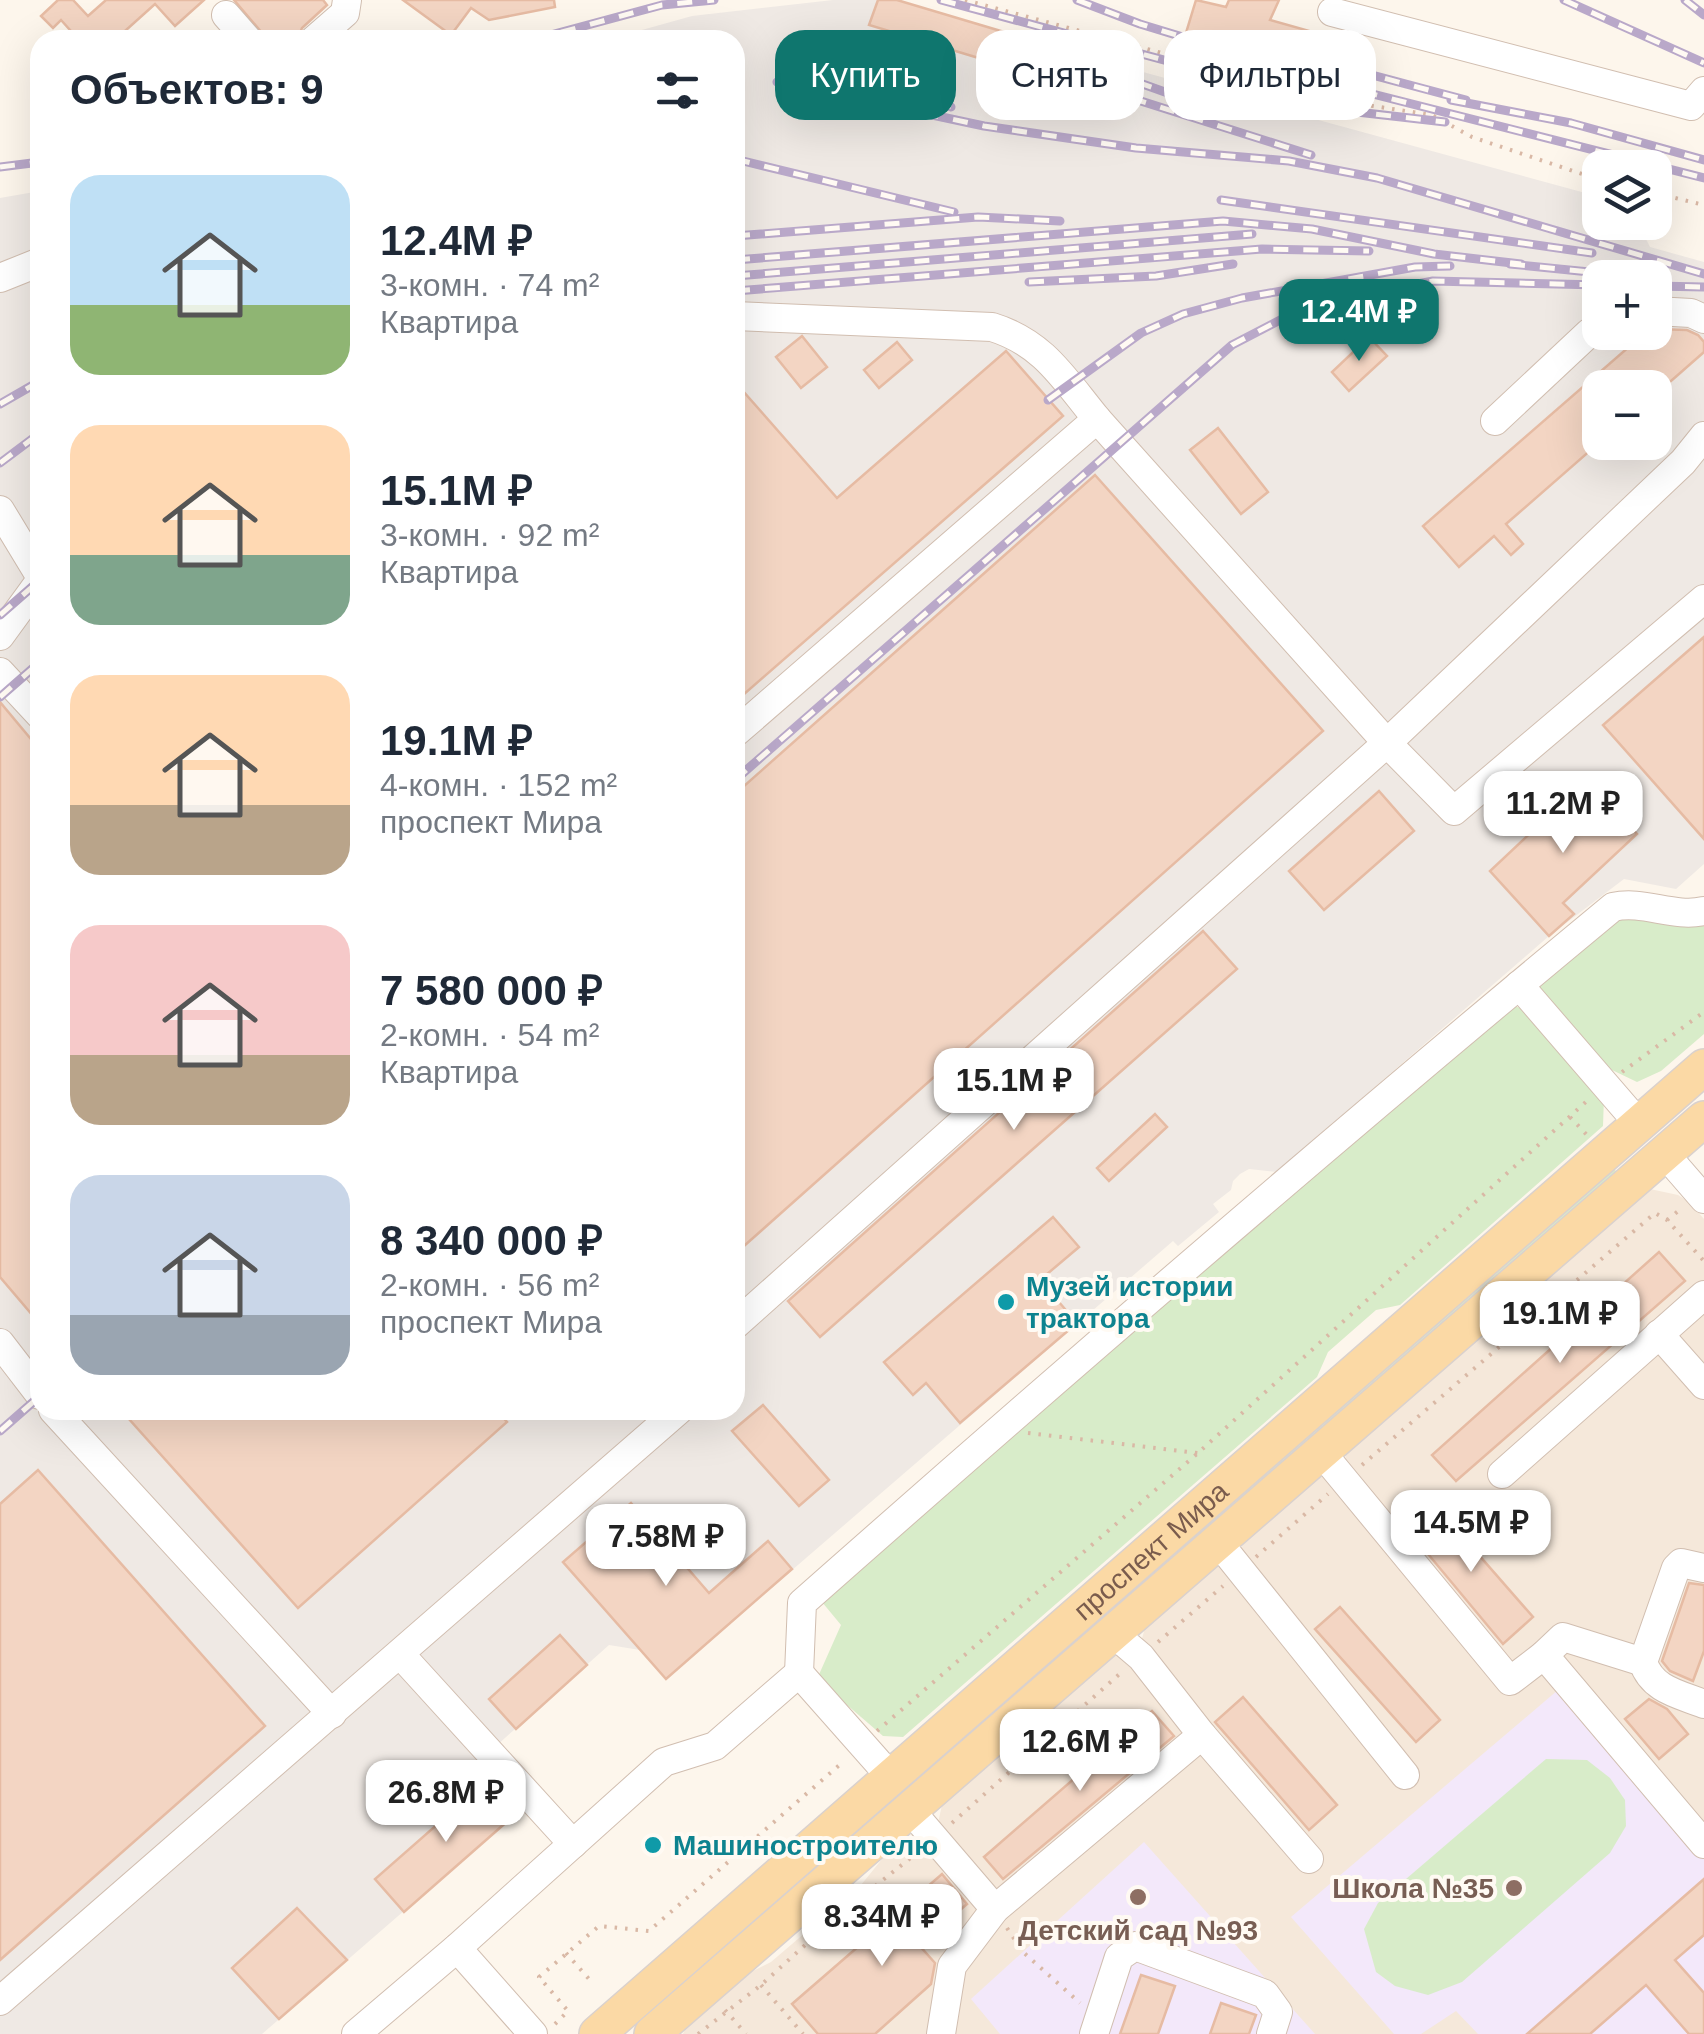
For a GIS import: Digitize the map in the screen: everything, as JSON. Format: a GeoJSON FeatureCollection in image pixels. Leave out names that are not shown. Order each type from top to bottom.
{"type":"FeatureCollection","features":[{"type":"Feature","properties":{"kind":"main road","name":"проспект Мира"},"geometry":{"type":"LineString","coordinates":[[615,2027],[891,1777],[1704,1067]]}},
{"type":"Feature","properties":{"kind":"main road","name":"проспект Мира"},"geometry":{"type":"LineString","coordinates":[[651,2034],[911,1811],[1125,1647],[1218,1542],[1704,1119]]}},
{"type":"Feature","properties":{"kind":"main road"},"geometry":{"type":"LineString","coordinates":[[1639,1124],[1664,1154]]}},
{"type":"Feature","properties":{"kind":"main road"},"geometry":{"type":"LineString","coordinates":[[615,2027],[651,2034]]}},
{"type":"Feature","properties":{"kind":"street"},"geometry":{"type":"LineString","coordinates":[[325,30],[345,13],[347,0]]}},
{"type":"Feature","properties":{"kind":"street"},"geometry":{"type":"LineString","coordinates":[[1332,12],[1690,106],[1704,91]]}},
{"type":"Feature","properties":{"kind":"street"},"geometry":{"type":"LineString","coordinates":[[226,14],[240,30]]}},
{"type":"Feature","properties":{"kind":"street"},"geometry":{"type":"LineString","coordinates":[[0,278],[30,266]]}},
{"type":"Feature","properties":{"kind":"street"},"geometry":{"type":"LineString","coordinates":[[1672,312],[1704,319]]}},
{"type":"Feature","properties":{"kind":"street"},"geometry":{"type":"LineString","coordinates":[[745,316],[992,326],[1036,346],[1387,744],[1454,811],[1704,599]]}},
{"type":"Feature","properties":{"kind":"street"},"geometry":{"type":"LineString","coordinates":[[1495,420],[1582,340]]}},
{"type":"Feature","properties":{"kind":"street"},"geometry":{"type":"LineString","coordinates":[[745,725],[1097,419]]}},
{"type":"Feature","properties":{"kind":"street"},"geometry":{"type":"LineString","coordinates":[[745,1316],[1387,744],[1683,462],[1704,436]]}},
{"type":"Feature","properties":{"kind":"street"},"geometry":{"type":"LineString","coordinates":[[0,510],[30,562]]}},
{"type":"Feature","properties":{"kind":"street"},"geometry":{"type":"LineString","coordinates":[[0,636],[30,593]]}},
{"type":"Feature","properties":{"kind":"street"},"geometry":{"type":"LineString","coordinates":[[0,672],[30,704]]}},
{"type":"Feature","properties":{"kind":"street"},"geometry":{"type":"LineString","coordinates":[[891,1777],[799,1673],[802,1603],[1613,906],[1631,903],[1689,914],[1704,911]]}},
{"type":"Feature","properties":{"kind":"street"},"geometry":{"type":"LineString","coordinates":[[1519,985],[1639,1124]]}},
{"type":"Feature","properties":{"kind":"street"},"geometry":{"type":"LineString","coordinates":[[1664,1154],[1696,1200]]}},
{"type":"Feature","properties":{"kind":"street"},"geometry":{"type":"LineString","coordinates":[[1502,1474],[1704,1295]]}},
{"type":"Feature","properties":{"kind":"street"},"geometry":{"type":"LineString","coordinates":[[1659,1334],[1704,1385]]}},
{"type":"Feature","properties":{"kind":"street"},"geometry":{"type":"LineString","coordinates":[[0,1343],[30,1382]]}},
{"type":"Feature","properties":{"kind":"street"},"geometry":{"type":"LineString","coordinates":[[63,1420],[332,1714]]}},
{"type":"Feature","properties":{"kind":"street"},"geometry":{"type":"LineString","coordinates":[[0,2002],[400,1654],[657,1420]]}},
{"type":"Feature","properties":{"kind":"street"},"geometry":{"type":"LineString","coordinates":[[1321,1452],[1510,1681],[1563,1637],[1643,1662]]}},
{"type":"Feature","properties":{"kind":"street"},"geometry":{"type":"LineString","coordinates":[[1218,1542],[1405,1775]]}},
{"type":"Feature","properties":{"kind":"street"},"geometry":{"type":"LineString","coordinates":[[1704,1568],[1681,1562],[1676,1568],[1643,1662],[1647,1676],[1659,1686],[1704,1704]]}},
{"type":"Feature","properties":{"kind":"street"},"geometry":{"type":"LineString","coordinates":[[1125,1647],[1140,1656],[1308,1860]]}},
{"type":"Feature","properties":{"kind":"street"},"geometry":{"type":"LineString","coordinates":[[400,1654],[573,1844]]}},
{"type":"Feature","properties":{"kind":"street"},"geometry":{"type":"LineString","coordinates":[[1544,1656],[1704,1844]]}},
{"type":"Feature","properties":{"kind":"street"},"geometry":{"type":"LineString","coordinates":[[356,2034],[664,1762],[715,1746],[799,1673]]}},
{"type":"Feature","properties":{"kind":"street"},"geometry":{"type":"LineString","coordinates":[[942,2034],[952,1966],[995,1909],[1202,1735]]}},
{"type":"Feature","properties":{"kind":"street"},"geometry":{"type":"LineString","coordinates":[[911,1811],[995,1909]]}},
{"type":"Feature","properties":{"kind":"street"},"geometry":{"type":"LineString","coordinates":[[1096,2027],[1120,1957],[1135,1946],[1264,1994],[1278,2012],[1270,2034]]}},
{"type":"Feature","properties":{"kind":"street"},"geometry":{"type":"LineString","coordinates":[[457,1948],[545,2028]]}},
{"type":"Feature","properties":{"kind":"path"},"geometry":{"type":"LineString","coordinates":[[965,0],[1340,101],[1432,116],[1472,138],[1582,174]]}},
{"type":"Feature","properties":{"kind":"path"},"geometry":{"type":"LineString","coordinates":[[1672,198],[1704,205]]}},
{"type":"Feature","properties":{"kind":"path"},"geometry":{"type":"LineString","coordinates":[[1613,1078],[1704,1012]]}},
{"type":"Feature","properties":{"kind":"path"},"geometry":{"type":"LineString","coordinates":[[870,1738],[1198,1454],[1592,1098]]}},
{"type":"Feature","properties":{"kind":"path"},"geometry":{"type":"LineString","coordinates":[[1570,1117],[1594,1142]]}},
{"type":"Feature","properties":{"kind":"path"},"geometry":{"type":"LineString","coordinates":[[1668,1220],[1696,1200]]}},
{"type":"Feature","properties":{"kind":"path"},"geometry":{"type":"LineString","coordinates":[[1349,1476],[1655,1213],[1668,1220],[1704,1262]]}},
{"type":"Feature","properties":{"kind":"path"},"geometry":{"type":"LineString","coordinates":[[999,1430],[1198,1454]]}},
{"type":"Feature","properties":{"kind":"path"},"geometry":{"type":"LineString","coordinates":[[1245,1566],[1340,1484]]}},
{"type":"Feature","properties":{"kind":"path"},"geometry":{"type":"LineString","coordinates":[[1158,1642],[1223,1585]]}},
{"type":"Feature","properties":{"kind":"path"},"geometry":{"type":"LineString","coordinates":[[942,1832],[1125,1647]]}},
{"type":"Feature","properties":{"kind":"path"},"geometry":{"type":"LineString","coordinates":[[545,2028],[568,2011],[539,1978],[599,1926],[649,1931],[854,1752]]}},
{"type":"Feature","properties":{"kind":"path"},"geometry":{"type":"LineString","coordinates":[[698,2034],[762,1985],[834,1919],[929,1843]]}},
{"type":"Feature","properties":{"kind":"path"},"geometry":{"type":"LineString","coordinates":[[995,1909],[1023,1952],[1096,2027]]}},
{"type":"Feature","properties":{"kind":"path"},"geometry":{"type":"LineString","coordinates":[[566,1954],[588,1979]]}},
{"type":"Feature","properties":{"kind":"path"},"geometry":{"type":"LineString","coordinates":[[762,1985],[804,2034]]}},
{"type":"Feature","properties":{"kind":"path"},"geometry":{"type":"LineString","coordinates":[[726,2010],[746,2034]]}},
{"type":"Feature","properties":{"kind":"shaded area"},"geometry":{"type":"Polygon","coordinates":[[[833,0],[897,0],[998,30],[976,30],[976,120],[1144,120],[1144,72],[1164,78],[1164,120],[1318,120],[1582,192],[1582,240],[1646,240],[1650,247],[1704,262],[1704,864],[1676,889],[1624,879],[1549,936],[1277,1172],[1249,1169],[1240,1174],[1231,1190],[1213,1204],[1219,1212],[1178,1246],[1173,1241],[666,1679],[640,1650],[609,1645],[477,1763],[518,1812],[262,2034],[0,2034],[0,198],[30,193],[30,1420],[745,1420],[745,30],[642,30],[692,16],[833,0]]]}},
{"type":"Feature","properties":{"kind":"shaded area"},"geometry":{"type":"Polygon","coordinates":[[[1650,1189],[1678,1195],[1704,1219],[1704,2034],[683,2034],[688,2023],[743,1976],[771,1962],[861,1885],[891,1848],[902,1840],[923,1840],[938,1823],[942,1805],[1116,1653],[1141,1642],[1145,1628],[1218,1564],[1241,1549],[1245,1540],[1319,1475],[1343,1465],[1348,1449],[1467,1340],[1485,1338],[1528,1300],[1545,1270],[1650,1189]]]}},
{"type":"Feature","properties":{"kind":"shaded area","name":"Школа №35"},"geometry":{"type":"Polygon","coordinates":[[[1558,1690],[1704,1859],[1704,2034],[1478,2034],[1456,2011],[1421,2034],[1394,2034],[1291,1917],[1558,1690]]]}},
{"type":"Feature","properties":{"kind":"shaded area","name":"Детский сад №93"},"geometry":{"type":"Polygon","coordinates":[[[1144,1842],[1315,2034],[1000,2034],[971,1999],[1144,1842]]]}},
{"type":"Feature","properties":{"kind":"green space"},"geometry":{"type":"Polygon","coordinates":[[[1620,908],[1704,921],[1704,1034],[1661,1071],[1637,1082],[1612,1070],[1538,991],[1540,973],[1620,908]]]}},
{"type":"Feature","properties":{"kind":"green space"},"geometry":{"type":"Polygon","coordinates":[[[1498,1001],[1540,1014],[1604,1097],[1603,1126],[1400,1305],[1376,1310],[1328,1352],[1317,1377],[903,1737],[883,1736],[817,1679],[841,1625],[822,1602],[1498,1001]]]}},
{"type":"Feature","properties":{"kind":"green space"},"geometry":{"type":"Polygon","coordinates":[[[1612,1167],[1617,1172],[674,1992],[668,1985],[1612,1167]]]}},
{"type":"Feature","properties":{"kind":"green space"},"geometry":{"type":"Polygon","coordinates":[[[1546,1759],[1587,1760],[1610,1778],[1625,1800],[1626,1826],[1610,1853],[1462,1982],[1428,1995],[1395,1986],[1376,1972],[1364,1929],[1378,1903],[1546,1759]]]}},
{"type":"Feature","properties":{"kind":"building"},"geometry":{"type":"Polygon","coordinates":[[[58,0],[73,0],[88,16],[106,0],[204,0],[175,26],[155,4],[126,30],[70,30],[61,20],[53,28],[41,16],[58,0]]]}},
{"type":"Feature","properties":{"kind":"building"},"geometry":{"type":"Polygon","coordinates":[[[234,0],[323,0],[327,5],[301,30],[260,30],[234,0]]]}},
{"type":"Feature","properties":{"kind":"building"},"geometry":{"type":"Polygon","coordinates":[[[403,0],[554,0],[555,7],[489,20],[471,8],[455,30],[444,30],[403,0]]]}},
{"type":"Feature","properties":{"kind":"building"},"geometry":{"type":"Polygon","coordinates":[[[878,0],[897,0],[998,30],[976,30],[976,57],[956,51],[956,30],[886,30],[869,25],[878,0]]]}},
{"type":"Feature","properties":{"kind":"building"},"geometry":{"type":"Polygon","coordinates":[[[1196,0],[1226,7],[1229,0],[1279,0],[1270,20],[1306,30],[1187,30],[1196,0]]]}},
{"type":"Feature","properties":{"kind":"building"},"geometry":{"type":"Polygon","coordinates":[[[1672,330],[1687,330],[1704,342],[1704,352],[1672,380],[1672,370],[1602,370],[1625,350],[1672,350],[1672,330]]]}},
{"type":"Feature","properties":{"kind":"building"},"geometry":{"type":"Polygon","coordinates":[[[802,336],[827,367],[801,388],[776,357],[802,336]]]}},
{"type":"Feature","properties":{"kind":"building"},"geometry":{"type":"Polygon","coordinates":[[[1369,337],[1387,356],[1349,391],[1332,372],[1369,337]]]}},
{"type":"Feature","properties":{"kind":"building"},"geometry":{"type":"Polygon","coordinates":[[[897,342],[912,360],[879,388],[864,370],[897,342]]]}},
{"type":"Feature","properties":{"kind":"building"},"geometry":{"type":"Polygon","coordinates":[[[1006,351],[1063,416],[745,693],[745,393],[837,498],[1006,351]]]}},
{"type":"Feature","properties":{"kind":"building"},"geometry":{"type":"Polygon","coordinates":[[[1582,388],[1582,458],[1506,524],[1523,544],[1511,555],[1494,536],[1459,567],[1423,526],[1582,388]]]}},
{"type":"Feature","properties":{"kind":"building"},"geometry":{"type":"Polygon","coordinates":[[[1218,428],[1268,492],[1241,514],[1190,450],[1218,428]]]}},
{"type":"Feature","properties":{"kind":"building"},"geometry":{"type":"Polygon","coordinates":[[[1095,475],[1323,731],[745,1245],[745,785],[1095,475]]]}},
{"type":"Feature","properties":{"kind":"building"},"geometry":{"type":"Polygon","coordinates":[[[1704,637],[1704,839],[1603,725],[1704,637]]]}},
{"type":"Feature","properties":{"kind":"building"},"geometry":{"type":"Polygon","coordinates":[[[0,702],[30,738],[30,1312],[0,1277],[0,702]]]}},
{"type":"Feature","properties":{"kind":"building"},"geometry":{"type":"Polygon","coordinates":[[[1587,780],[1637,834],[1563,903],[1574,914],[1549,936],[1490,871],[1587,780]]]}},
{"type":"Feature","properties":{"kind":"building"},"geometry":{"type":"Polygon","coordinates":[[[1379,791],[1414,831],[1324,910],[1289,871],[1379,791]]]}},
{"type":"Feature","properties":{"kind":"building"},"geometry":{"type":"Polygon","coordinates":[[[1203,931],[1237,969],[820,1337],[788,1301],[1203,931]]]}},
{"type":"Feature","properties":{"kind":"building"},"geometry":{"type":"Polygon","coordinates":[[[1155,1114],[1167,1127],[1109,1181],[1097,1168],[1155,1114]]]}},
{"type":"Feature","properties":{"kind":"building","name":"Музей истории трактора"},"geometry":{"type":"Polygon","coordinates":[[[1053,1217],[1079,1247],[1040,1280],[1077,1323],[960,1423],[926,1383],[913,1395],[884,1362],[1053,1217]]]}},
{"type":"Feature","properties":{"kind":"building"},"geometry":{"type":"Polygon","coordinates":[[[1659,1252],[1685,1281],[1456,1481],[1432,1455],[1659,1252]]]}},
{"type":"Feature","properties":{"kind":"building"},"geometry":{"type":"Polygon","coordinates":[[[763,1405],[829,1480],[799,1506],[732,1431],[763,1405]]]}},
{"type":"Feature","properties":{"kind":"building"},"geometry":{"type":"Polygon","coordinates":[[[130,1420],[507,1422],[298,1608],[130,1420]]]}},
{"type":"Feature","properties":{"kind":"building"},"geometry":{"type":"Polygon","coordinates":[[[38,1470],[265,1726],[0,1960],[0,1504],[38,1470]]]}},
{"type":"Feature","properties":{"kind":"building"},"geometry":{"type":"Polygon","coordinates":[[[631,1503],[709,1593],[768,1541],[792,1569],[666,1679],[563,1562],[631,1503]]]}},
{"type":"Feature","properties":{"kind":"building"},"geometry":{"type":"Polygon","coordinates":[[[1436,1506],[1533,1617],[1503,1644],[1408,1530],[1436,1506]]]}},
{"type":"Feature","properties":{"kind":"building"},"geometry":{"type":"Polygon","coordinates":[[[1689,1583],[1704,1585],[1704,1651],[1693,1681],[1670,1671],[1662,1661],[1689,1583]]]}},
{"type":"Feature","properties":{"kind":"building"},"geometry":{"type":"Polygon","coordinates":[[[1340,1607],[1440,1720],[1416,1742],[1315,1629],[1340,1607]]]}},
{"type":"Feature","properties":{"kind":"building"},"geometry":{"type":"Polygon","coordinates":[[[560,1635],[587,1665],[516,1729],[489,1699],[560,1635]]]}},
{"type":"Feature","properties":{"kind":"building"},"geometry":{"type":"Polygon","coordinates":[[[1243,1697],[1337,1805],[1309,1830],[1215,1722],[1243,1697]]]}},
{"type":"Feature","properties":{"kind":"building"},"geometry":{"type":"Polygon","coordinates":[[[1649,1699],[1667,1709],[1688,1734],[1659,1759],[1625,1719],[1649,1699]]]}},
{"type":"Feature","properties":{"kind":"building"},"geometry":{"type":"Polygon","coordinates":[[[1152,1711],[1174,1736],[1003,1879],[984,1857],[1152,1711]]]}},
{"type":"Feature","properties":{"kind":"building"},"geometry":{"type":"Polygon","coordinates":[[[489,1779],[518,1812],[404,1912],[375,1879],[489,1779]]]}},
{"type":"Feature","properties":{"kind":"building"},"geometry":{"type":"Polygon","coordinates":[[[942,1874],[967,1904],[919,1945],[935,1963],[931,1984],[875,2034],[818,2034],[792,2004],[942,1874]]]}},
{"type":"Feature","properties":{"kind":"building"},"geometry":{"type":"Polygon","coordinates":[[[1704,1879],[1704,1935],[1675,1960],[1704,1993],[1704,2034],[1689,2034],[1646,1985],[1590,2034],[1527,2034],[1704,1879]]]}},
{"type":"Feature","properties":{"kind":"building"},"geometry":{"type":"Polygon","coordinates":[[[297,1908],[347,1960],[279,2019],[232,1968],[297,1908]]]}},
{"type":"Feature","properties":{"kind":"building"},"geometry":{"type":"Polygon","coordinates":[[[1141,1975],[1175,1986],[1158,2034],[1120,2034],[1141,1975]]]}},
{"type":"Feature","properties":{"kind":"building"},"geometry":{"type":"Polygon","coordinates":[[[1221,2003],[1256,2015],[1249,2034],[1210,2034],[1221,2003]]]}},
{"type":"Feature","properties":{"kind":"railway"},"geometry":{"type":"LineString","coordinates":[[569,30],[662,5],[714,0]]}},
{"type":"Feature","properties":{"kind":"railway"},"geometry":{"type":"LineString","coordinates":[[941,0],[1357,112],[1445,122]]}},
{"type":"Feature","properties":{"kind":"railway"},"geometry":{"type":"LineString","coordinates":[[1077,0],[1140,24],[1353,89],[1704,178]]}},
{"type":"Feature","properties":{"kind":"railway"},"geometry":{"type":"LineString","coordinates":[[1564,0],[1704,63]]}},
{"type":"Feature","properties":{"kind":"railway"},"geometry":{"type":"LineString","coordinates":[[1685,0],[1704,15]]}},
{"type":"Feature","properties":{"kind":"railway"},"geometry":{"type":"LineString","coordinates":[[1376,76],[1466,100]]}},
{"type":"Feature","properties":{"kind":"railway"},"geometry":{"type":"LineString","coordinates":[[1144,85],[1164,92]]}},
{"type":"Feature","properties":{"kind":"railway"},"geometry":{"type":"LineString","coordinates":[[1451,100],[1571,123],[1704,160]]}},
{"type":"Feature","properties":{"kind":"railway"},"geometry":{"type":"LineString","coordinates":[[1144,102],[1311,155]]}},
{"type":"Feature","properties":{"kind":"railway"},"geometry":{"type":"LineString","coordinates":[[956,120],[1136,148],[1289,161],[1377,178],[1704,274]]}},
{"type":"Feature","properties":{"kind":"railway"},"geometry":{"type":"LineString","coordinates":[[745,161],[954,212]]}},
{"type":"Feature","properties":{"kind":"railway"},"geometry":{"type":"LineString","coordinates":[[0,167],[30,163]]}},
{"type":"Feature","properties":{"kind":"railway"},"geometry":{"type":"LineString","coordinates":[[1221,200],[1592,253]]}},
{"type":"Feature","properties":{"kind":"railway"},"geometry":{"type":"LineString","coordinates":[[745,235],[978,217],[1060,221]]}},
{"type":"Feature","properties":{"kind":"railway"},"geometry":{"type":"LineString","coordinates":[[745,259],[1223,221],[1312,229],[1434,254],[1521,264]]}},
{"type":"Feature","properties":{"kind":"railway"},"geometry":{"type":"LineString","coordinates":[[745,275],[1252,234]]}},
{"type":"Feature","properties":{"kind":"railway"},"geometry":{"type":"LineString","coordinates":[[745,290],[1262,249],[1369,251]]}},
{"type":"Feature","properties":{"kind":"railway"},"geometry":{"type":"LineString","coordinates":[[1029,282],[1156,276],[1233,264]]}},
{"type":"Feature","properties":{"kind":"railway"},"geometry":{"type":"LineString","coordinates":[[1510,264],[1582,271]]}},
{"type":"Feature","properties":{"kind":"railway"},"geometry":{"type":"LineString","coordinates":[[1048,400],[1141,333],[1183,314],[1242,298],[1415,267],[1450,266]]}},
{"type":"Feature","properties":{"kind":"railway"},"geometry":{"type":"LineString","coordinates":[[745,771],[1232,345],[1307,306],[1433,281],[1582,285]]}},
{"type":"Feature","properties":{"kind":"railway"},"geometry":{"type":"LineString","coordinates":[[1672,286],[1704,287]]}},
{"type":"Feature","properties":{"kind":"railway"},"geometry":{"type":"LineString","coordinates":[[0,404],[30,387]]}},
{"type":"Feature","properties":{"kind":"railway"},"geometry":{"type":"LineString","coordinates":[[0,463],[30,440]]}},
{"type":"Feature","properties":{"kind":"railway"},"geometry":{"type":"LineString","coordinates":[[0,615],[30,589]]}},
{"type":"Feature","properties":{"kind":"railway"},"geometry":{"type":"LineString","coordinates":[[0,697],[30,671]]}},
{"type":"Feature","properties":{"kind":"railway"},"geometry":{"type":"LineString","coordinates":[[0,1431],[30,1405]]}},
{"type":"Feature","properties":{"kind":"place","name":"Музей истории трактора"},"geometry":{"type":"Point","coordinates":[1006,1302]}},
{"type":"Feature","properties":{"kind":"place","name":"Машиностроителю"},"geometry":{"type":"Point","coordinates":[653,1845]}},
{"type":"Feature","properties":{"kind":"place","name":"Школа №35"},"geometry":{"type":"Point","coordinates":[1514,1888]}},
{"type":"Feature","properties":{"kind":"place","name":"Детский сад №93"},"geometry":{"type":"Point","coordinates":[1138,1897]}}]}
